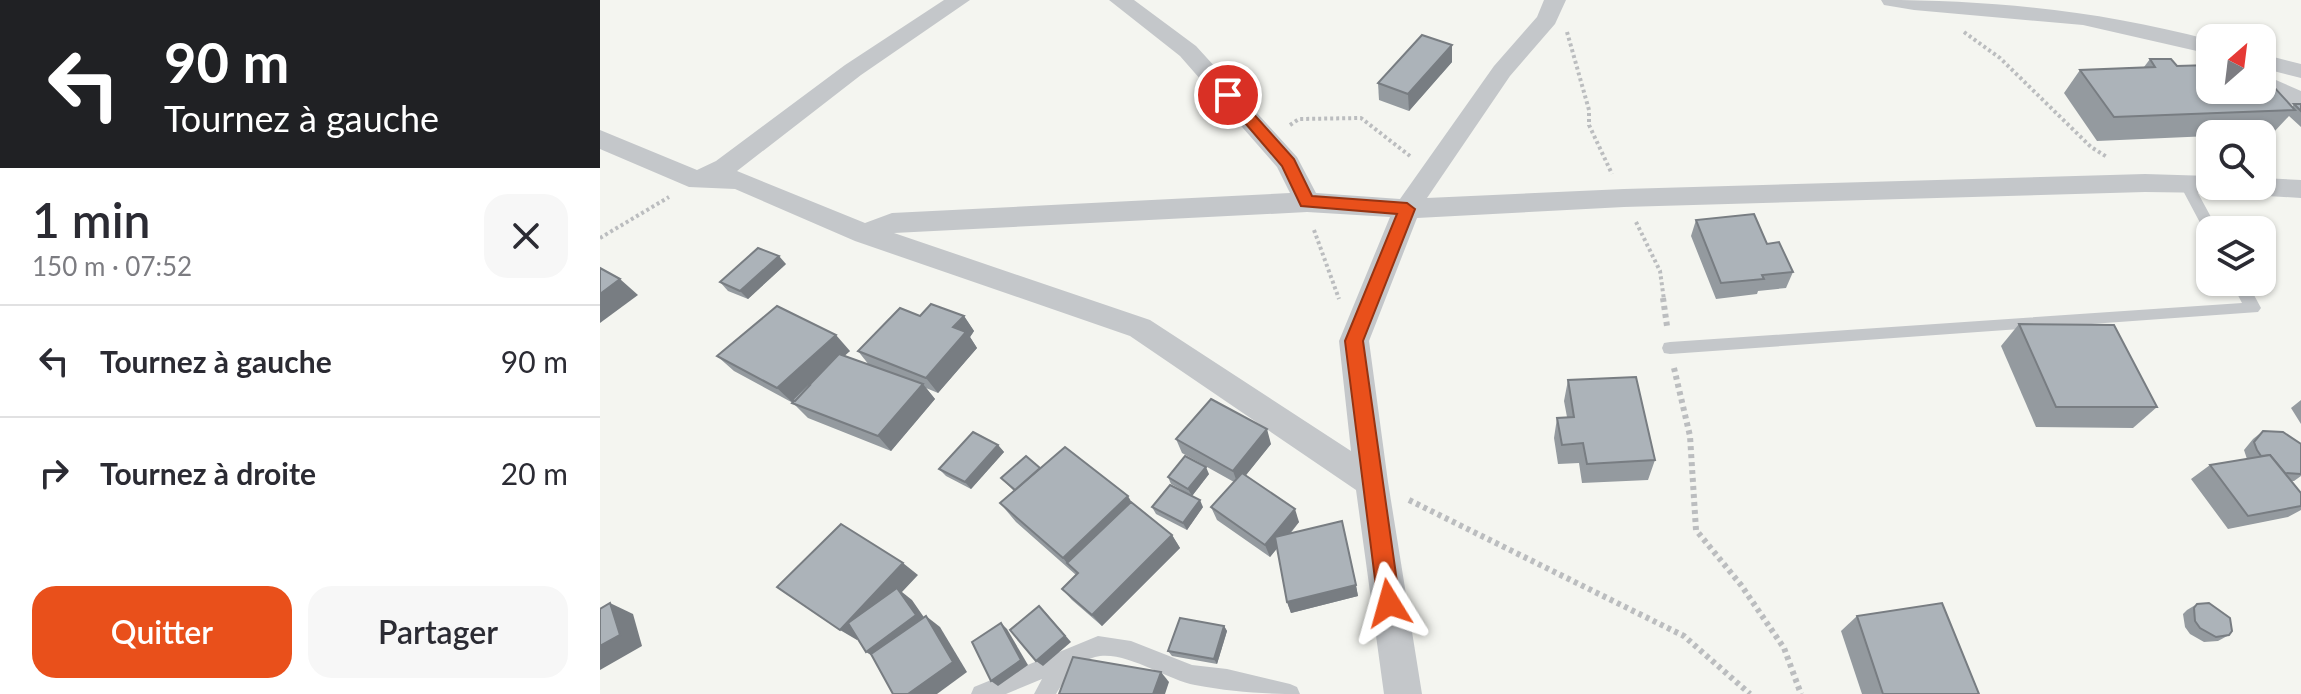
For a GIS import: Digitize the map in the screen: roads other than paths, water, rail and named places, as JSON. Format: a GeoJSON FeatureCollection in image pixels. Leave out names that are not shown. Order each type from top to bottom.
{"type":"FeatureCollection","features":[{"type":"Feature","properties":{"kind":"street"},"geometry":{"type":"LineString","coordinates":[[698,181],[725,167],[853,70],[959,0]]}},
{"type":"Feature","properties":{"kind":"street"},"geometry":{"type":"LineString","coordinates":[[1120,0],[1188,51],[1288,163],[1307,202]]}},
{"type":"Feature","properties":{"kind":"street"},"geometry":{"type":"LineString","coordinates":[[1403,694],[1371,482],[1354,341],[1407,209],[1502,71],[1547,19],[1555,0]]}},
{"type":"Feature","properties":{"kind":"street"},"geometry":{"type":"LineString","coordinates":[[1892,0],[1955,10],[2066,17],[2138,28],[2196,43]]}},
{"type":"Feature","properties":{"kind":"street"},"geometry":{"type":"LineString","coordinates":[[2078,0],[2196,51]]}},
{"type":"Feature","properties":{"kind":"street"},"geometry":{"type":"LineString","coordinates":[[2276,65],[2301,71]]}},
{"type":"Feature","properties":{"kind":"street"},"geometry":{"type":"LineString","coordinates":[[2276,89],[2301,101]]}},
{"type":"Feature","properties":{"kind":"street"},"geometry":{"type":"LineString","coordinates":[[600,139],[698,181],[738,180],[865,234],[1140,328],[1371,482]]}},
{"type":"Feature","properties":{"kind":"street"},"geometry":{"type":"LineString","coordinates":[[865,234],[892,223],[1307,202],[1407,209],[1624,198],[2145,183],[2196,185]]}},
{"type":"Feature","properties":{"kind":"street"},"geometry":{"type":"LineString","coordinates":[[2276,188],[2301,189]]}},
{"type":"Feature","properties":{"kind":"lane"},"geometry":{"type":"LineString","coordinates":[[1670,348],[2253,308],[2247,296]]}},
{"type":"Feature","properties":{"kind":"lane"},"geometry":{"type":"LineString","coordinates":[[981,694],[1098,646],[1131,651],[1192,675],[1227,679],[1290,694]]}},
{"type":"Feature","properties":{"kind":"lane"},"geometry":{"type":"LineString","coordinates":[[1044,694],[1069,657]]}}]}
